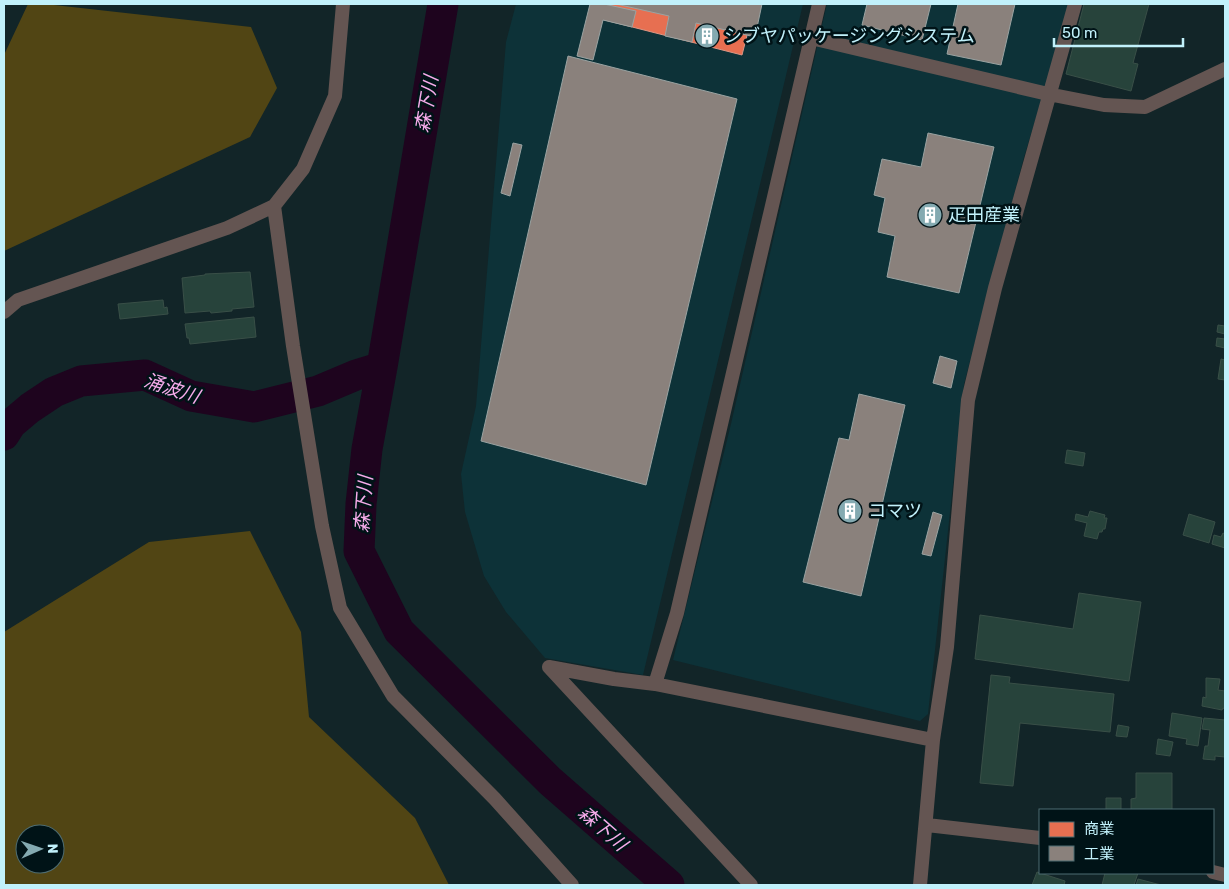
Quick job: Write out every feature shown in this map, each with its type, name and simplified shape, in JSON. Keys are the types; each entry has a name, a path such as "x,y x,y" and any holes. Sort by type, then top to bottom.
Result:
{"street":[{"path":"4,312 18,300 227,228 274,206 304,170 335,96 343,4"},
{"path":"655,684 677,614 819,4"},
{"path":"920,885 934,740 947,647 968,400 995,288 1048,94 1075,4"},
{"path":"811,38 1048,94 1104,105 1145,107 1225,69"},
{"path":"274,206 296,364 322,526 340,608 394,696 495,799 572,885"},
{"path":"750,885 549,667 614,679 655,684 934,740"},
{"path":"927,825 1039,838"}],"shaded area":[{"path":"28,4 45,4 251,27 277,88 250,137 4,251 4,55"},
{"path":"516,4 803,4 643,675 545,658 506,612 484,576 465,512 461,474 476,406 506,42"},
{"path":"827,4 1071,4 1024,157 964,384 928,714 920,721 673,660 731,424"},
{"path":"250,531 301,632 309,717 415,818 449,885 4,885 4,632 149,542"}],"building: 商業":[{"name":"シブヤパッケージングシステム","path":"597,4 755,4 742,55 593,17"}],"building: 工業":[{"path":"590,4 604,4 636,11 632,27 603,20 593,60 577,56"},
{"path":"616,4 762,4 755,37 696,23 692,42 665,36 669,16"},
{"path":"867,4 931,4 922,40 862,25"},
{"path":"958,4 1015,4 1001,65 947,54"},
{"path":"568,56 737,99 646,485 481,441"},
{"name":"疋田産業","path":"928,133 994,147 959,293 887,277 895,236 878,232 885,198 874,195 882,159 921,167"},
{"path":"513,143 522,145 510,196 501,193"},
{"path":"940,356 957,361 951,388 933,383"},
{"name":"コマツ","path":"859,394 905,405 861,596 803,582 839,438 849,440"},
{"path":"933,512 942,515 931,556 922,554"}],"building: その他":[{"path":"1084,4 1149,4 1133,63 1138,64 1131,91 1066,74"},
{"path":"250,272 254,307 211,313 210,311 185,313 182,278 205,274"},
{"path":"163,300 164,308 167,307 168,314 120,319 118,304"},
{"path":"254,317 256,337 190,344 189,338 187,338 185,324"},
{"path":"1218,325 1225,326 1225,334 1217,332"},
{"path":"1217,338 1225,339 1225,348 1216,346"},
{"path":"1221,359 1225,360 1225,380 1218,379"},
{"path":"1067,450 1085,453 1083,466 1065,463"},
{"path":"1090,511 1105,515 1104,518 1107,518 1105,529 1099,532 1097,539 1084,536 1087,523 1075,520 1076,514 1088,517"},
{"path":"1189,514 1215,522 1209,543 1183,535"},
{"path":"1223,533 1225,534 1225,548 1212,544 1214,535 1221,537"},
{"path":"1079,593 1141,602 1129,681 975,659 980,615 1073,629"},
{"path":"991,675 1010,677 1009,683 1114,694 1110,732 1020,723 1013,786 980,783"},
{"path":"1206,678 1220,679 1218,690 1225,691 1225,709 1202,706 1203,697 1206,698"},
{"path":"1172,713 1202,718 1198,746 1186,744 1187,739 1169,736"},
{"path":"1204,718 1225,720 1225,757 1215,756 1215,760 1203,759 1205,746 1208,746 1210,730 1202,729"},
{"path":"1118,725 1129,727 1127,737 1116,736"},
{"path":"1158,739 1173,742 1170,756 1156,754"},
{"path":"1136,773 1172,773 1172,809 1131,809 1131,799 1136,798"},
{"path":"1106,798 1121,798 1121,809 1106,809"},
{"path":"1037,872 1065,881 1064,885 1032,885"},
{"path":"1105,874 1138,874 1134,885 1102,885"},
{"path":"1138,879 1157,884 1162,885 1136,885"}],"waterway":[{"name":"森下川","path":"443,4 367,449 361,504 359,551 399,631 550,781 669,885"},
{"name":"涌波川","path":"4,435 11,424 30,408 54,392 81,381 145,375 191,396 254,407 318,391 356,375 382,367"}],"place":[{"name":"シブヤパッケージングシステム","path":"707,36"},
{"name":"疋田産業","path":"930,215"},
{"name":"コマツ","path":"850,511"}]}
